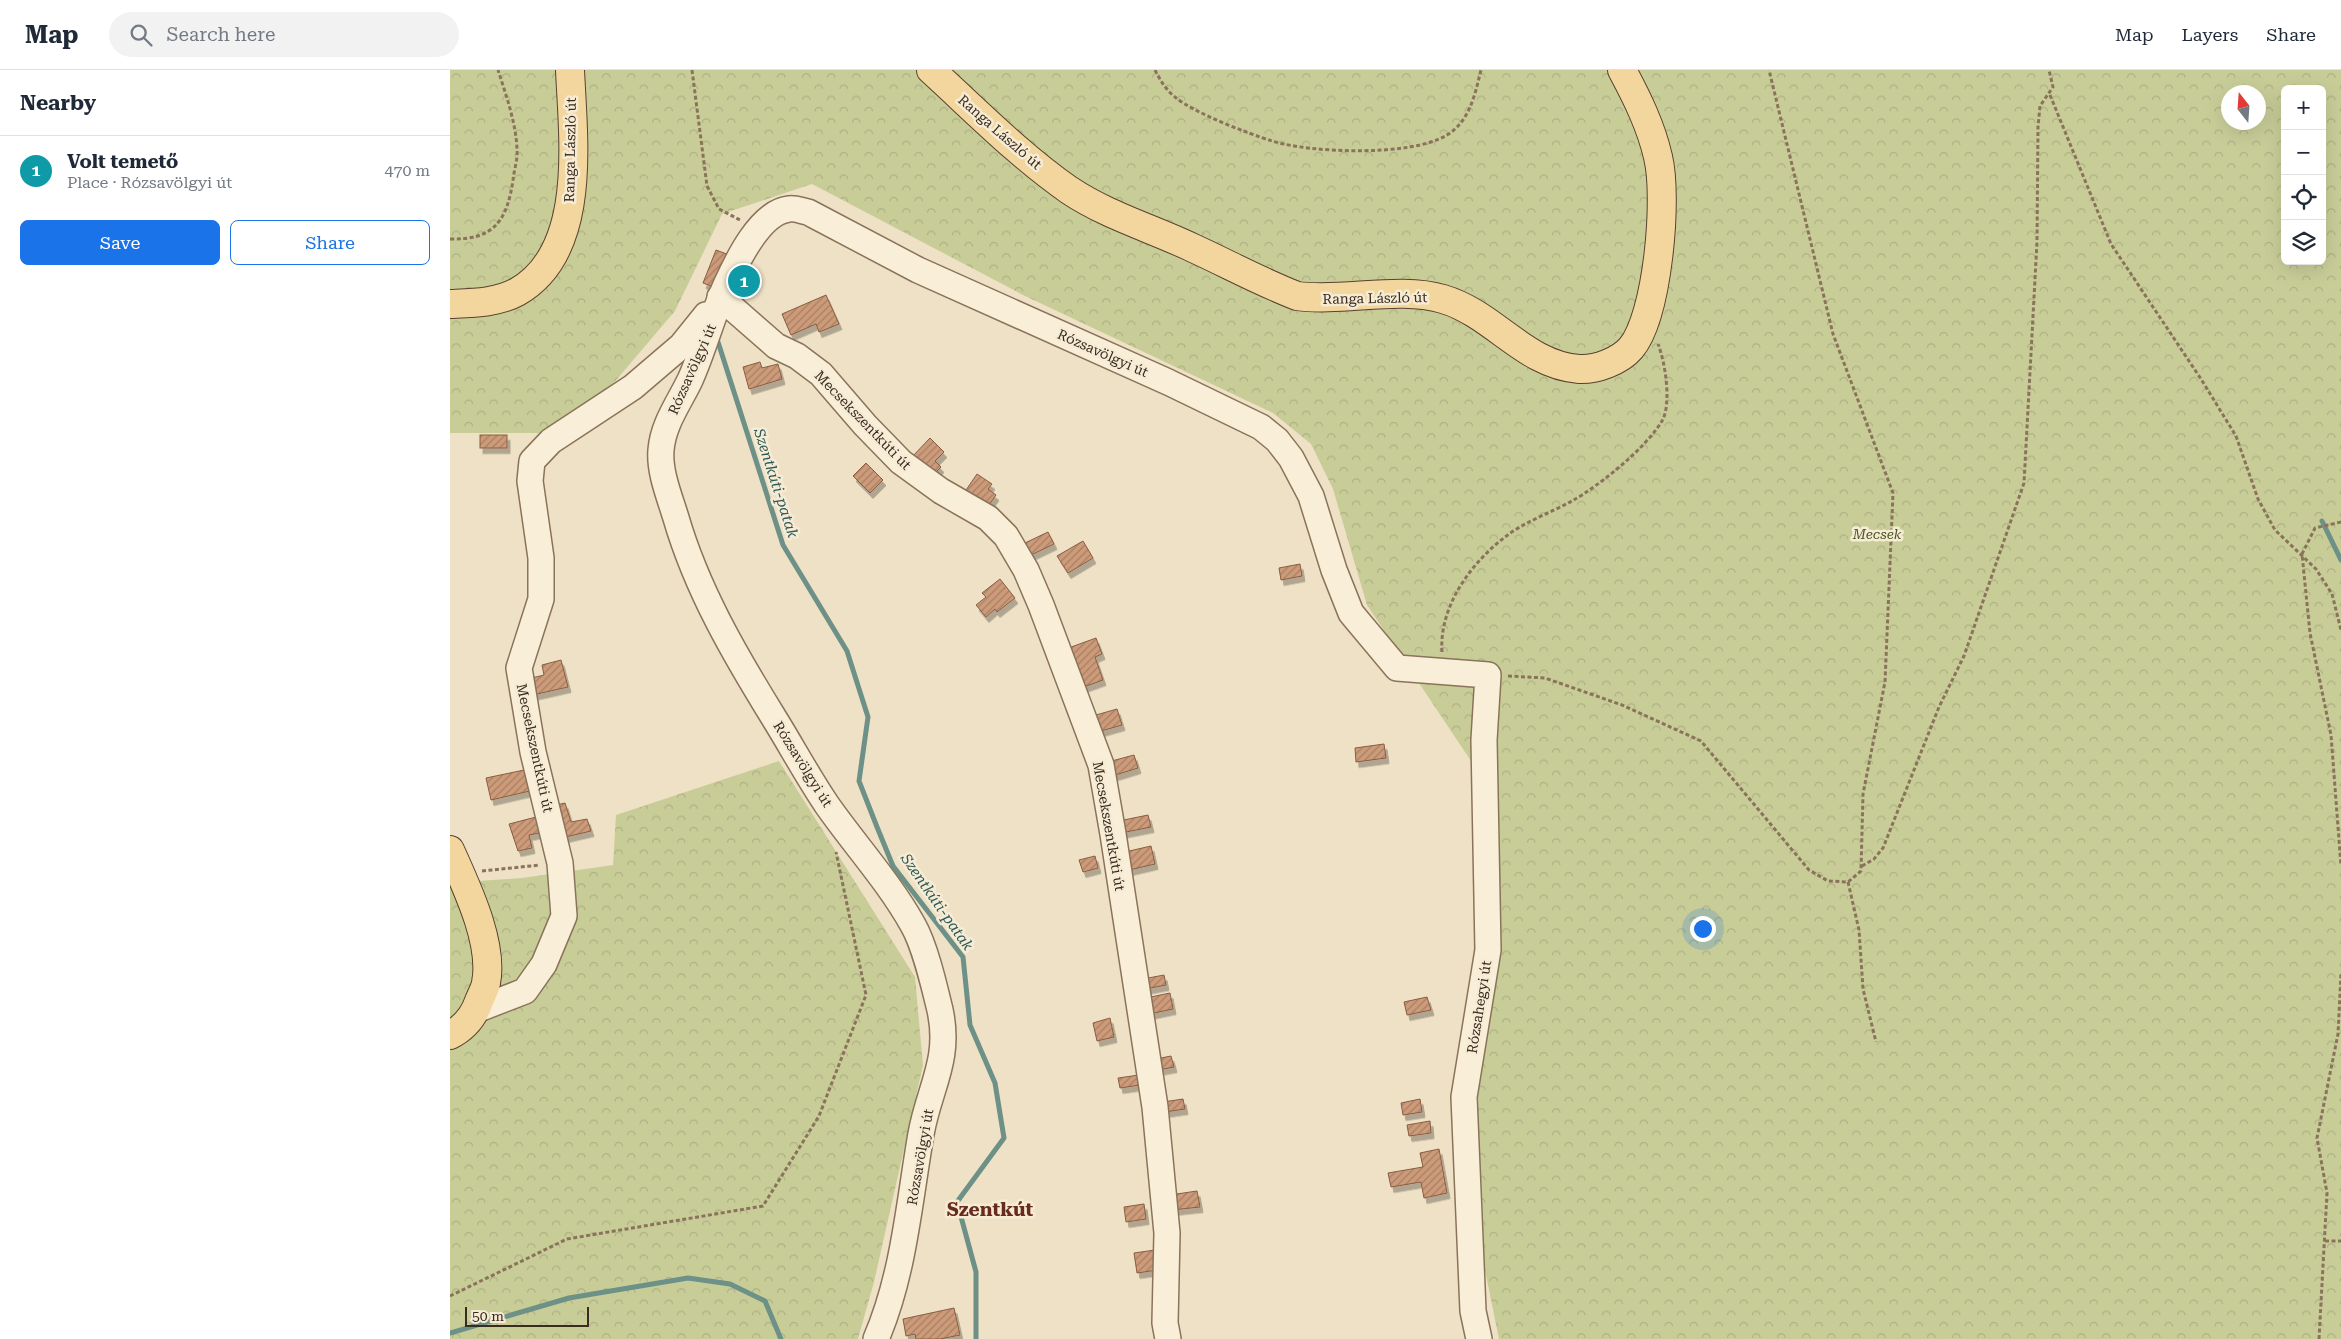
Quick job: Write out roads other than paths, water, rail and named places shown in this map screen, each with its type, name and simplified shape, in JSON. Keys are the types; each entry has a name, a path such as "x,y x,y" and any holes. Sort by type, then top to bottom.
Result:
{"main road":[{"name":"Ranga László út","path":"450,304 498,299 517,292 541,274 561,241 570,201 572,174 570,70"},
{"name":"Ranga László út","path":"932,70 1021,153 1094,206 1191,247 1297,296 1316,298 1419,294 1442,298 1479,314 1539,358 1580,369 1599,366 1619,358 1631,348 1647,315 1653,291 1659,249 1661,188 1659,159 1648,125 1622,70"},
{"path":"450,850 471,900 485,951 486,983 476,1010 460,1030 450,1036"}],"street":[{"name":"Rózsavölgyi út","path":"876,1339 882,1325 904,1244 922,1130 943,1055 941,1014 914,926 824,800 745,671 707,598 686,551 666,483 660,452 665,428 691,378 701,348 711,330 720,297 738,259 759,230 776,213 791,208 808,212 918,270 1168,382 1261,427 1277,440 1291,458 1311,496 1334,570 1351,613 1397,668 1488,675"},
{"name":"Mecsekszentkúti út","path":"476,1010 525,991 544,964 564,916 560,863 533,752 519,668 541,599 541,558 530,481 532,461 550,441 633,387 681,346 720,297 776,346 798,356 821,374 865,425 901,462 941,491 988,518 1006,536 1026,570 1038,596 1101,765 1155,1107 1168,1233 1165,1323 1168,1339"},
{"name":"Rózsahegyi út","path":"1479,1339 1473,1311 1464,1097 1488,950 1484,740 1488,675"}],"waterway":[{"name":"Szentkúti-patak","path":"718,342 783,545 847,651 868,717 859,781 877,827 893,866 963,957 970,1025 995,1083 1004,1138 957,1202 976,1272 976,1339"},
{"path":"2322,521 2341,560"},
{"path":"450,1333 569,1298 688,1278 730,1284 765,1301 781,1339"}],"place":[{"name":"Volt temető","path":"744,281"}],"district":[{"name":"Szentkút","path":"990,1209"}],"park label":[{"name":"Mecsek","path":"1877,534"}]}
